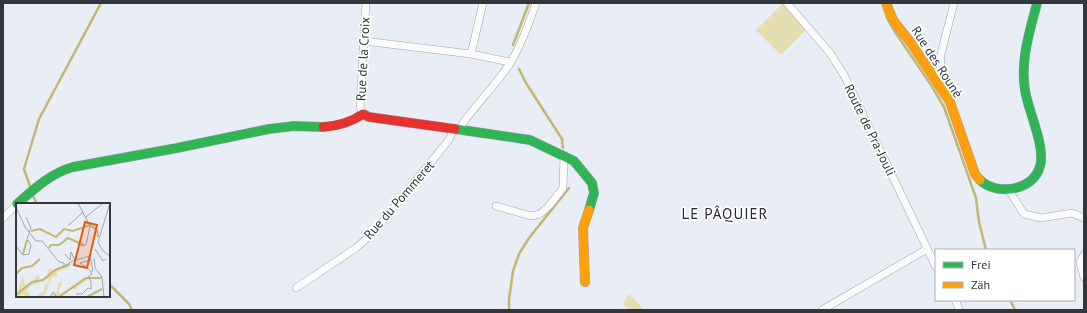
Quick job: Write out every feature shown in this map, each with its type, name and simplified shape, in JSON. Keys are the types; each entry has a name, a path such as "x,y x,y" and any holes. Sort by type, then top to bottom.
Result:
{"street":[{"name":"Rue de la Croix","path":"363,114 360,107 366,3"},
{"path":"472,54 483,3"},
{"name":"Rue du Pommeret","path":"296,288 356,248 375,231 463,123 510,62 522,41 536,3"},
{"name":"Route de Pra-Jouli","path":"787,3 830,53 844,75 935,265"},
{"name":"Rue des Rounè","path":"886,3 893,20 911,43 950,102 974,174 983,183 992,188 1008,189 1020,186 1033,180 1041,166 1041,155 1027,101 1023,73 1026,45 1037,3"},
{"path":"939,85 941,54 954,3"},
{"path":"364,41 472,54 510,62"},
{"path":"18,203 31,191 55,174 66,169 273,129 344,124 356,120 363,114 369,117 530,140 574,161 587,175 592,183 594,193 583,228 585,282"},
{"path":"496,206 531,216 540,214 549,206 563,188 564,156"},
{"path":"1008,189 1024,214 1041,218 1072,212 1084,218"},
{"path":"3,218 16,205"},
{"path":"822,310 927,249"},
{"path":"1084,255 1080,262 1084,277"}],"shaded area":[{"path":"783,3 808,28 781,55 756,30"},
{"path":"629,294 644,310 629,310 623,304"}],"waterway":[{"path":"31,189 24,169 39,119 101,3"},
{"path":"513,45 529,3"},
{"path":"884,8 887,18 895,32 944,107 976,198 979,222 986,249"},
{"path":"519,69 526,83 562,139 563,148"},
{"path":"509,310 513,271 519,254 529,238 569,188"},
{"path":"32,194 36,203"},
{"path":"110,285 129,304 132,310"},
{"path":"1010,301 1015,310"}],"traffic: fast":[{"path":"980,180 995,188 1004,189 1023,186 1036,174 1040,166 1041,149 1027,99 1024,79 1026,46 1037,3"},
{"path":"18,203 50,177 73,167 269,129 294,126 323,127"},
{"path":"455,129 530,140 574,161 592,183 594,193 589,210"}],"traffic: slow":[{"path":"886,3 893,20 911,43 950,102 975,174 980,180"},
{"path":"585,282 583,228 589,210"}],"traffic: jam":[{"path":"323,127 344,124 363,114 369,117 455,129"}],"district":[{"name":"LE PÂQUIER","path":"725,213"}]}
